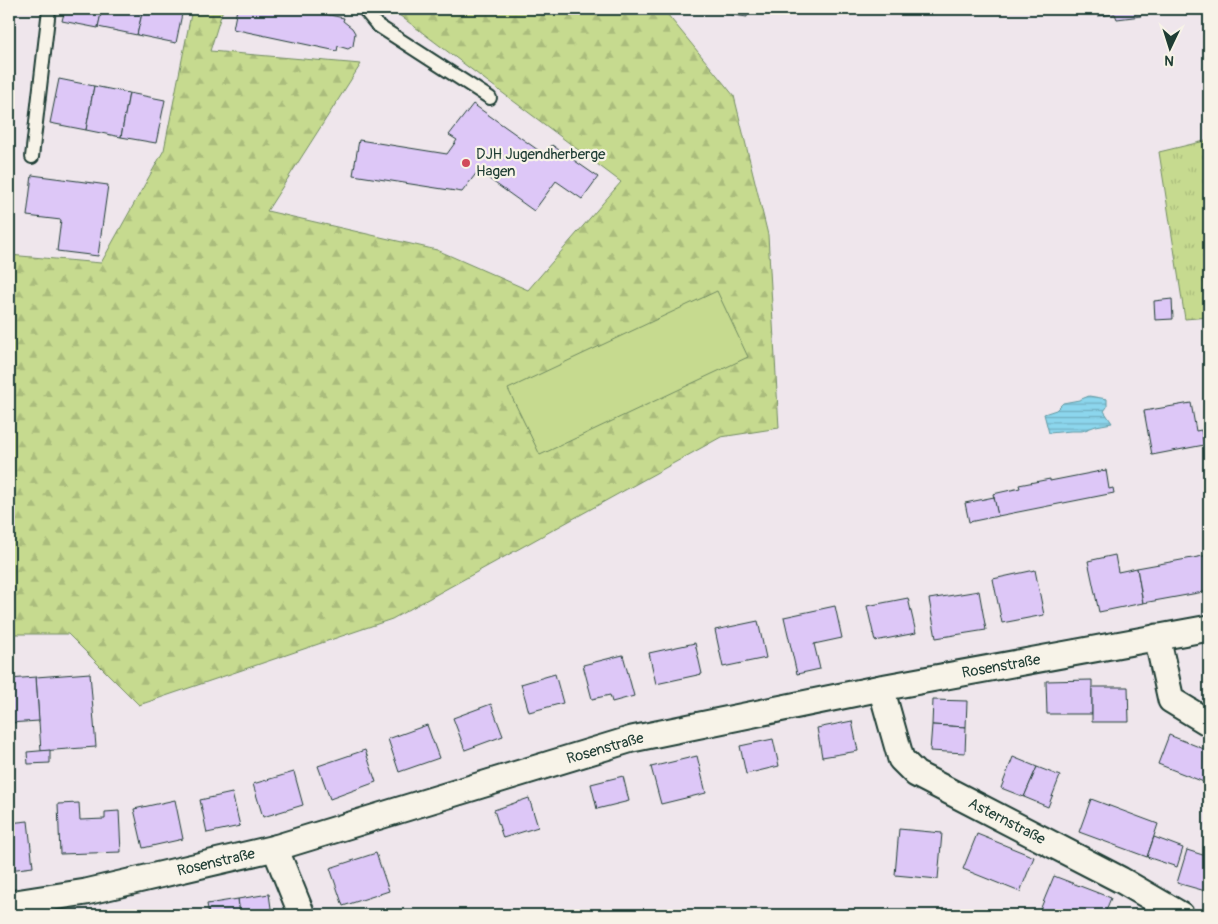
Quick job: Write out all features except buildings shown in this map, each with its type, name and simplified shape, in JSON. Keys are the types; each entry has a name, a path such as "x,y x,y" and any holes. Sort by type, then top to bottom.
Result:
{"street":[{"name":"Rosenstraße","path":"9,904 86,892 275,848 632,739 881,688 1209,628"},
{"path":"1157,637 1171,700 1209,723"},
{"name":"Asternstraße","path":"881,688 901,759 916,774 1121,880 1181,915"},
{"path":"275,848 302,915"}],"lane":[{"path":"32,157 49,9"},
{"path":"364,9 377,25 490,98"}],"green space":[{"path":"192,9 223,9 210,51 361,64 267,211 437,250 528,290 621,182 391,9 663,9 734,96 768,235 779,428 721,437 392,619 139,705 68,634 9,634 9,255 101,263 164,150"},
{"path":"1209,140 1209,317 1185,319 1159,152"},
{"path":"717,291 748,357 540,455 508,389"}],"water":[{"path":"1089,396 1107,399 1107,407 1104,411 1112,423 1082,431 1049,433 1044,414 1056,410 1063,403"}],"place":[{"name":"DJH Jugendherberge Hagen","path":"466,163"}]}
